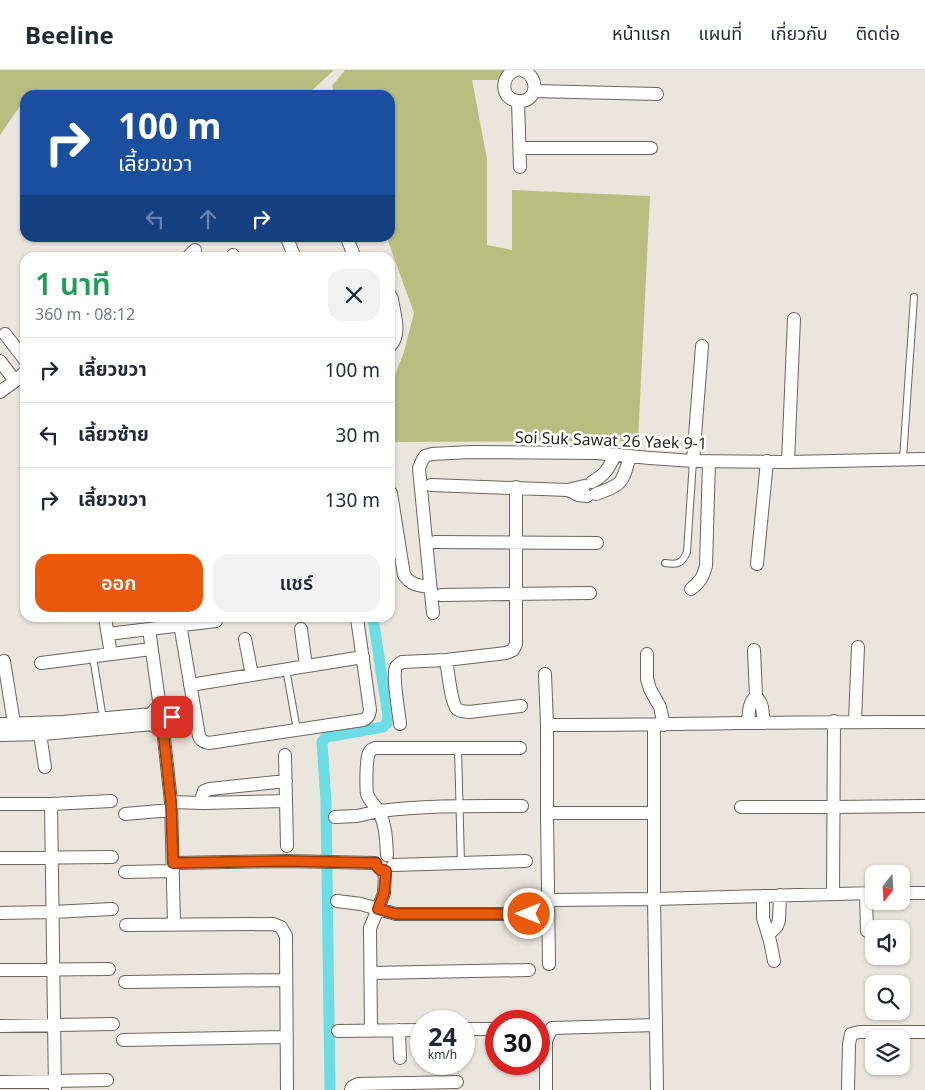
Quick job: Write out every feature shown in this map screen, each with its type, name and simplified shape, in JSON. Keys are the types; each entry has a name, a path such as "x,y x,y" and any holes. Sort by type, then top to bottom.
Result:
{"street":[{"path":"516,70 508,75 504,83 509,97 518,101 527,99 534,92 535,82 533,77 522,70"},
{"path":"534,92 657,94"},
{"path":"518,101 520,167"},
{"path":"520,148 651,148"},
{"path":"395,319 397,333 395,340"},
{"path":"788,462 794,320"},
{"path":"5,334 20,354"},
{"path":"693,461 702,346"},
{"path":"0,361 5,386 20,376"},
{"name":"Soi Suk Sawat 26 Yaek 9-1","path":"433,613 420,468 425,456 471,452 597,453 693,461 788,462 925,459"},
{"path":"431,485 568,490 578,495 592,487 608,469 615,454"},
{"path":"592,487 609,489 616,486 622,481 630,456"},
{"path":"691,589 704,576 706,566 709,461"},
{"path":"757,564 767,462"},
{"path":"400,724 395,678 395,669 398,664 402,662 446,660 506,653 513,650 516,644 516,487"},
{"path":"435,542 597,543"},
{"path":"395,556 409,582 415,585 430,587"},
{"path":"441,595 590,593"},
{"path":"106,622 111,654"},
{"path":"108,634 148,629 175,622"},
{"path":"179,622 199,736 200,740 209,743 363,720 369,716 370,710 358,622"},
{"path":"148,629 152,649 157,719 171,806 174,924"},
{"path":"301,629 306,666"},
{"path":"245,639 252,675"},
{"path":"855,722 858,647"},
{"path":"42,663 152,649"},
{"path":"754,650 756,696 762,707 764,723"},
{"path":"647,654 647,679 650,689 660,706 654,813 657,1090"},
{"path":"190,685 363,658"},
{"path":"446,660 455,708 469,712 521,706"},
{"path":"4,661 15,729"},
{"path":"545,674 550,964"},
{"path":"748,724 749,706 756,696"},
{"path":"0,735 15,729 63,722 102,719 157,719"},
{"path":"0,724 40,734 157,719"},
{"path":"833,894 834,721"},
{"path":"547,725 748,724 834,721 925,722"},
{"path":"40,734 45,766"},
{"path":"371,1031 370,928 384,893 389,864 384,822 368,794 368,754 375,748 520,748"},
{"path":"285,755 287,846"},
{"path":"203,803 204,791 210,789 286,781"},
{"path":"0,804 111,801"},
{"path":"125,814 203,803 286,801"},
{"path":"51,804 55,1086"},
{"path":"335,817 357,816 396,808 522,806"},
{"path":"741,807 925,806"},
{"path":"547,813 654,813"},
{"path":"0,858 112,857"},
{"path":"124,872 173,867 287,861 376,863 380,870 389,864 526,861"},
{"path":"549,900 865,893"},
{"path":"910,893 925,893"},
{"path":"768,935 777,926 779,920 780,895"},
{"path":"763,896 763,918 774,961"},
{"path":"337,901 361,904 396,914 529,914"},
{"path":"0,913 112,909"},
{"path":"126,925 273,924 281,927 286,936 287,1090"},
{"path":"0,970 109,969"},
{"path":"371,973 529,970"},
{"path":"124,982 286,980"},
{"path":"0,1026 113,1024"},
{"path":"546,1090 546,1040 552,1028 656,1025"},
{"path":"399,1030 400,1058"},
{"path":"338,1031 410,1030"},
{"path":"848,1090 851,1034 859,1032 925,1032"},
{"path":"123,1040 287,1037"},
{"path":"0,1082 55,1086 107,1080"},
{"path":"351,1090 352,1087 358,1084 457,1082"}],"lane":[{"path":"903,459 914,297"},
{"path":"665,563 674,564 680,562 687,552 693,461"},
{"path":"92,657 102,719"},
{"path":"286,669 297,730"},
{"path":"458,748 461,863"}],"green space":[{"path":"0,70 334,70 312,90 20,90 20,106 0,135"},
{"path":"345,70 511,70 502,80 472,80 487,159 487,245 512,250 512,190 650,196 638,441 395,442 395,375 404,352 414,313 395,260 395,252 392,252 388,242 395,242 395,90 333,90 332,86"}],"waterway":[{"path":"330,1090 326,802 322,742 326,737 383,727 387,723 388,716 374,622"}],"route":[{"path":"172,717 171,725 163,729 171,802 173,863 287,861 376,863 380,870 386,871 383,898 378,909 390,913 529,914"}]}
